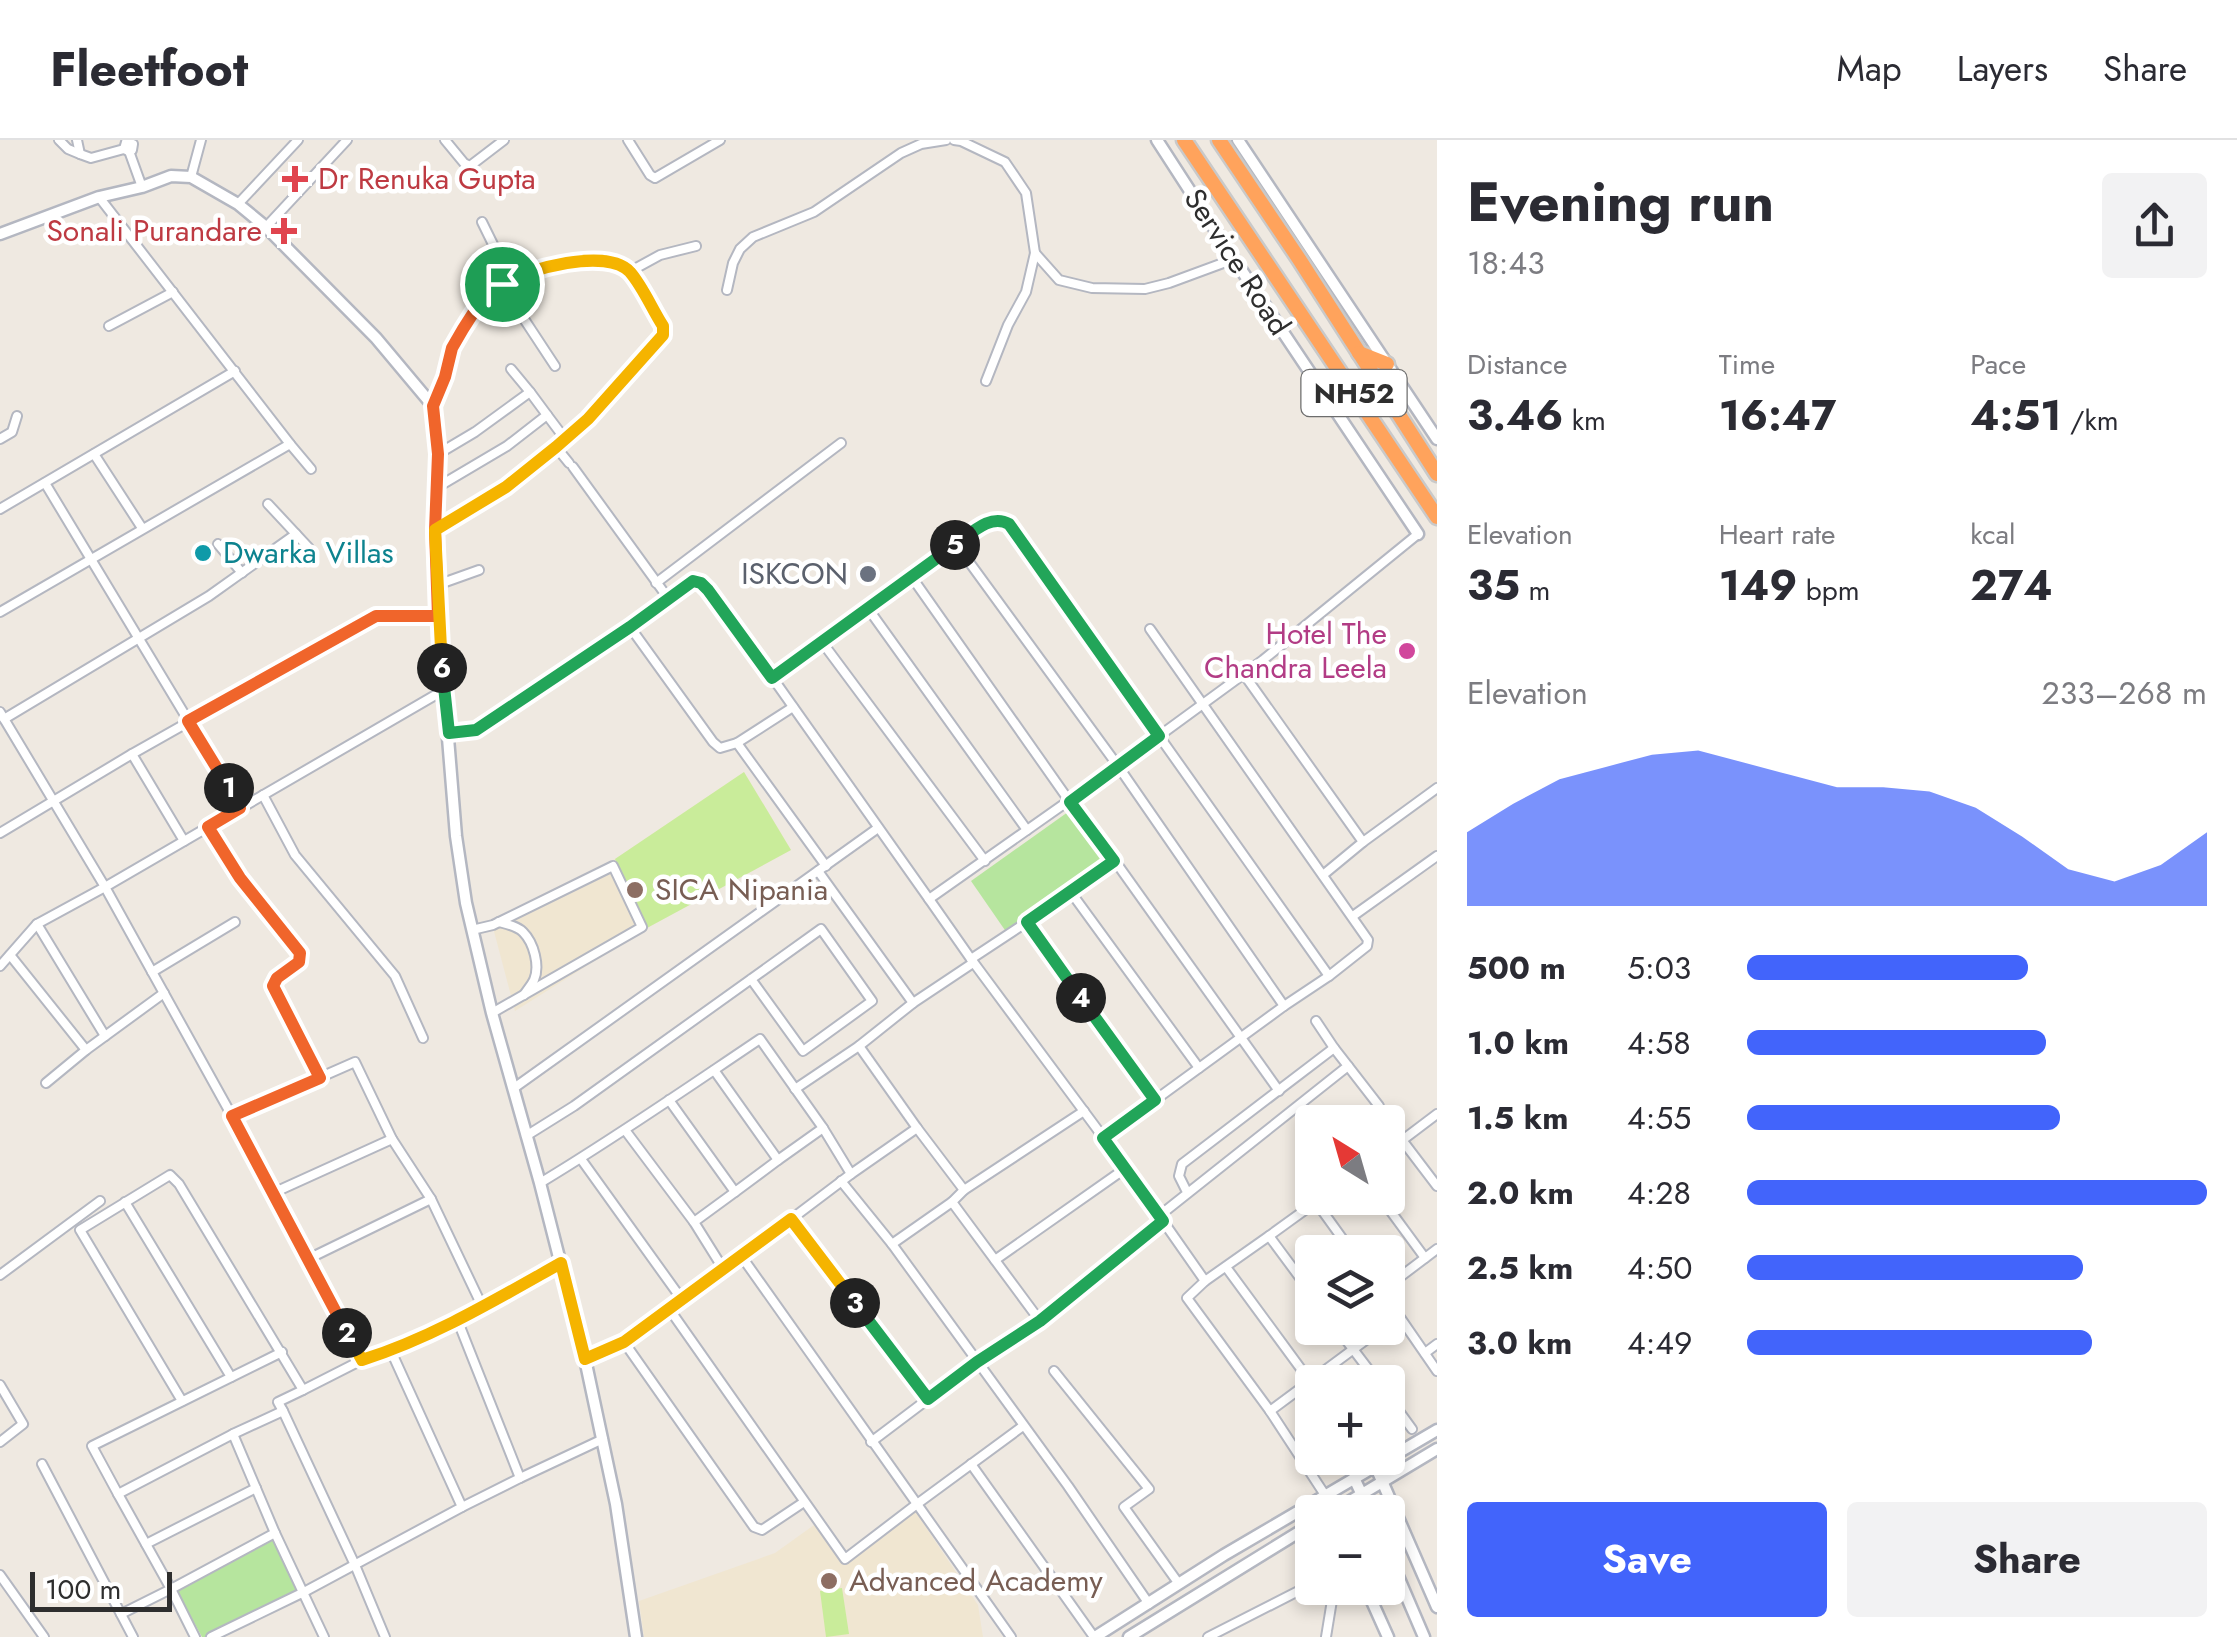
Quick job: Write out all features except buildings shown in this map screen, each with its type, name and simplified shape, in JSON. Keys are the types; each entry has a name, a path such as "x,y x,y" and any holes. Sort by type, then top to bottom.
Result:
{"highway":[{"name":"NH52","path":"1184,140 1437,517"},
{"name":"NH52","path":"1219,140 1437,474"},
{"path":"1359,352 1387,364"}],"street":[{"path":"59,140 68,150 91,158 142,140"},
{"path":"77,140 80,154"},
{"path":"191,177 201,140"},
{"path":"238,204 298,140"},
{"path":"266,227 347,140"},
{"path":"444,140 470,166 504,140"},
{"path":"628,140 655,178 720,140"},
{"path":"698,140 704,150"},
{"name":"Service Road","path":"1157,140 1418,534"},
{"path":"1238,140 1437,440"},
{"path":"727,290 740,249 752,237 814,212 902,152 921,144 961,141 1005,162 1026,193 1035,252 1026,292 986,381"},
{"path":"128,146 142,187"},
{"path":"0,234 99,197 171,176 191,177 238,204 266,227 376,338 433,406"},
{"path":"99,197 311,469"},
{"path":"482,222 506,282 555,366"},
{"path":"629,272 660,255 696,246"},
{"path":"1035,252 1059,280 1092,288 1157,286 1234,260"},
{"path":"435,530 506,487 556,447 588,419 663,335 663,326 629,272 618,264 568,262 506,282 479,304 463,329 452,348 433,406 438,454 435,530 438,616 456,836 466,903 585,1359 616,1504 636,1637"},
{"path":"109,326 173,292"},
{"path":"510,369 565,439"},
{"path":"0,509 235,372"},
{"path":"438,454 530,392"},
{"path":"436,488 506,446 546,415"},
{"path":"0,439 12,432 17,416"},
{"path":"0,612 290,444"},
{"path":"656,583 841,444"},
{"path":"556,447 668,598"},
{"path":"94,454 142,528"},
{"path":"45,483 240,808"},
{"path":"268,504 309,548"},
{"path":"772,678 956,544 994,519 1002,519 1329,976"},
{"path":"296,534 210,596 1,718 105,888 362,1360"},
{"path":"929,899 1070,802 1263,660 1418,534"},
{"path":"218,544 242,573"},
{"path":"956,544 1118,766 1284,1006"},
{"path":"437,585 479,570"},
{"path":"911,576 1279,1091"},
{"path":"449,733 476,730 693,581 701,583 1204,1281"},
{"path":"868,607 1027,830"},
{"path":"0,833 188,721 376,616 438,616"},
{"path":"630,627 712,742 724,748 793,707"},
{"path":"1103,1138 1329,976 1366,946 1368,940 1150,629"},
{"path":"822,642 985,862"},
{"path":"1243,674 1363,842"},
{"path":"0,966 37,924 444,690"},
{"path":"737,743 913,1003"},
{"path":"132,754 184,842"},
{"path":"1323,874 1437,788"},
{"path":"263,795 295,855 394,976 423,1038"},
{"path":"208,827 240,878 300,953 299,962 277,978 273,986 320,1078"},
{"path":"514,1088 878,828"},
{"path":"1353,916 1437,856"},
{"path":"795,1088 1114,861"},
{"path":"472,930 499,922 613,866 642,926 492,1013"},
{"path":"1070,892 1199,1068"},
{"path":"152,972 236,922"},
{"path":"499,922 525,933 532,948 535,978 522,997"},
{"path":"1027,922 1155,1100"},
{"path":"37,924 105,1036"},
{"path":"526,1136 574,1106 751,979 821,929 872,1001 803,1051 751,979"},
{"path":"10,956 86,1050"},
{"path":"46,1083 164,994"},
{"path":"1316,1022 1378,1105"},
{"path":"540,1183 760,1039 823,1128 850,1174"},
{"path":"859,1046 964,1190"},
{"path":"1188,1192 1179,1176 1182,1164 1334,1048"},
{"path":"232,1116 355,1062 392,1139 432,1199 483,1308"},
{"path":"871,1442 977,1362 1040,1321 1188,1192 1348,1066"},
{"path":"714,1070 778,1160"},
{"path":"669,1100 736,1192"},
{"path":"892,1244 964,1190 1084,1111"},
{"path":"1405,1138 1437,1114"},
{"path":"694,1222 823,1128"},
{"path":"585,1359 624,1342 918,1128"},
{"path":"625,1130 694,1222 724,1270"},
{"path":"273,1193 392,1139"},
{"path":"1405,1144 1437,1186"},
{"path":"580,1159 682,1301"},
{"path":"996,1260 1126,1168"},
{"path":"182,1402 80,1230 170,1175 304,1390"},
{"path":"841,1182 892,1244 1149,1604"},
{"path":"308,1259 432,1199"},
{"path":"0,1276 100,1201"},
{"path":"125,1202 231,1378"},
{"path":"952,1202 1040,1321"},
{"path":"1298,1215 1204,1281 1188,1295 1188,1301 1270,1411 1325,1495 1357,1475"},
{"path":"1393,1215 1425,1258"},
{"path":"791,1219 928,1399"},
{"path":"1269,1236 1295,1271"},
{"path":"1405,1273 1437,1250"},
{"path":"742,1257 1011,1637"},
{"path":"385,1637 278,1402 362,1360 391,1351 483,1308 561,1263"},
{"path":"1226,1267 1298,1365"},
{"path":"670,1310 845,1559 1023,1426"},
{"path":"456,1320 520,1478"},
{"path":"1405,1325 1437,1371"},
{"path":"624,1342 754,1527 762,1530 804,1502"},
{"path":"1425,1353 1437,1344"},
{"path":"1350,1345 1365,1365"},
{"path":"1333,1365 1358,1345"},
{"path":"391,1351 462,1507"},
{"path":"195,1637 92,1446 282,1352"},
{"path":"1054,1371 1150,1489 1124,1507 1179,1584"},
{"path":"0,1385 22,1424 0,1442"},
{"path":"1270,1411 1295,1393"},
{"path":"118,1494 282,1411"},
{"path":"1405,1420 1412,1430"},
{"path":"1405,1446 1437,1430"},
{"path":"233,1434 324,1637"},
{"path":"211,1637 603,1439"},
{"path":"1354,1478 1362,1494 1437,1449"},
{"path":"42,1464 133,1637"},
{"path":"971,1464 1095,1637 1295,1513"},
{"path":"1379,1475 1437,1607"},
{"path":"146,1544 256,1488"},
{"path":"121,1614 275,1533"},
{"path":"1129,1637 1295,1534"},
{"path":"0,1575 44,1637"},
{"path":"1208,1637 1295,1593"},
{"path":"1405,1593 1424,1637"},
{"path":"1326,1637 1331,1605"},
{"path":"1374,1605 1388,1637"}],"shaded area":[{"name":"SICA Nipania","path":"744,772 791,850 647,928 515,1011 491,920 615,859"},
{"name":"Advanced Academy","path":"913,1508 978,1605 983,1637 644,1637 639,1601 775,1553 814,1525 842,1560"}],"green space":[{"path":"744,772 791,850 647,928 615,859"},
{"path":"1075,807 1116,861 1009,936 971,881"},
{"path":"277,1538 304,1595 218,1637 202,1637 177,1591"},
{"path":"842,1588 849,1634 826,1637 820,1591"}],"place":[{"name":"Dr Renuka Gupta","path":"295,179"},
{"name":"Sonali Purandare","path":"284,231"},
{"name":"Dwarka Villas","path":"203,553"},
{"name":"ISKCON","path":"868,574"},
{"name":"Hotel The Chandra Leela","path":"1407,651"},
{"name":"SICA Nipania","path":"635,890"},
{"name":"Advanced Academy","path":"829,1581"}],"route":[{"path":"502,284 479,304 452,348 433,406 438,454 435,530 438,616 376,616 188,721 240,808 208,827 240,878 300,953 299,962 277,978 273,986 320,1078 232,1116 362,1360 391,1351 483,1308 561,1263 585,1359 624,1342 791,1219 928,1399 1040,1321 1163,1221 1103,1138 1155,1100 1027,922 1114,861 1070,802 1159,736 1002,519 994,519 956,544 772,678 708,590 693,581 476,730 449,733 435,530 506,487 556,447 588,419 663,335 663,326 629,272 618,264 568,262 502,284"}]}
